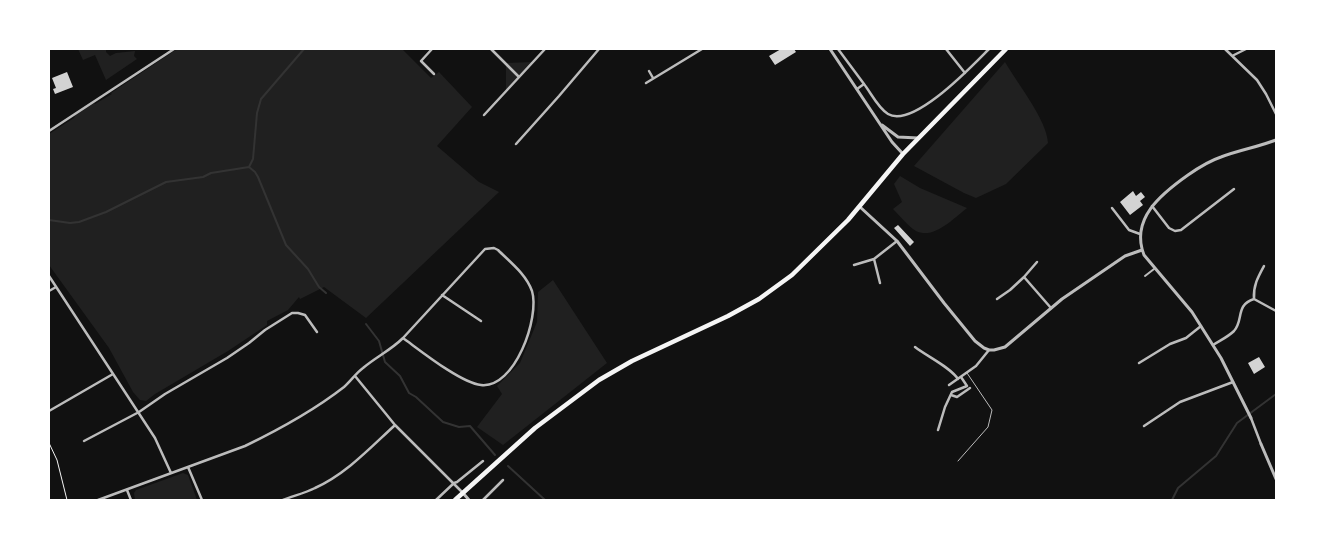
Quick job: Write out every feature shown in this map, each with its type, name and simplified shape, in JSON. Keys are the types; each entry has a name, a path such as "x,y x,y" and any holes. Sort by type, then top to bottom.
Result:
{"highway":[{"path":"455,500 536,428 599,380 632,361 728,316 774,289 806,262 860,206 918,138 1006,49"}],"street":[{"path":"49,131 174,49"},
{"path":"432,49 421,61 434,74"},
{"path":"491,49 519,77"},
{"path":"484,115 545,49"},
{"path":"516,144 560,96 599,49"},
{"path":"646,83 702,49"},
{"path":"830,49 879,124 896,148 903,154"},
{"path":"838,49 880,107 888,114 894,116 904,115 922,108 943,93 988,49"},
{"path":"946,49 965,73"},
{"path":"1225,49 1258,80 1276,114"},
{"path":"1232,56 1246,49"},
{"path":"649,71 653,78"},
{"path":"857,89 864,84"},
{"path":"879,124 896,136 918,138"},
{"path":"1276,140 1220,157 1167,190 1152,206 1144,220 1140,234 1142,250 1146,260 1182,300 1213,345 1246,406 1276,479"},
{"path":"1152,206 1169,228 1175,232 1181,230 1234,189"},
{"path":"860,206 897,242 960,322 980,345 989,350 1000,349 1010,343 1051,308 1126,256 1142,250"},
{"path":"1112,208 1129,230 1140,234"},
{"path":"854,265 874,259 897,242"},
{"path":"98,500 188,467 264,436 330,397 345,386 362,368 403,338 485,249 494,248 498,250 520,272 531,290 534,305 533,317 527,338 506,375 493,383 484,386 467,381 403,338"},
{"path":"874,259 880,283"},
{"path":"997,299 1010,290 1037,262"},
{"path":"1254,299 1256,281 1264,266"},
{"path":"1145,276 1154,269"},
{"path":"49,276 139,412 155,438 171,473"},
{"path":"1024,277 1051,308"},
{"path":"49,292 56,286"},
{"path":"442,295 481,321"},
{"path":"1213,345 1234,331 1243,306 1248,300 1254,299 1276,311"},
{"path":"84,441 139,412 199,373 227,358 292,313 305,316 317,332"},
{"path":"1139,363 1170,344 1186,338 1200,326"},
{"path":"915,347 960,378 967,386 952,392 938,430"},
{"path":"949,385 967,373 984,358 989,350"},
{"path":"49,411 113,374"},
{"path":"355,376 395,425 469,500"},
{"path":"1144,426 1180,402 1233,382"},
{"path":"951,395 957,397 970,388"},
{"path":"283,500 315,488 334,478 349,467 395,425"},
{"path":"436,500 454,483 458,482 483,461"},
{"path":"188,467 202,500"},
{"path":"483,500 503,480"},
{"path":"126,490 131,500"}],"lane":[{"path":"958,461 988,427 992,410 967,373"}],"path":[{"path":"49,443 57,460 67,500"}],"shaded area":[{"path":"78,49 106,49 110,56 116,53 135,51 134,56 137,59 106,80 95,55 83,60"},
{"path":"177,49 402,49 431,78 439,72 472,107 437,146 479,182 499,192 366,318 324,287 300,299 299,297 288,310 267,321 267,325 146,401 140,400 133,392 109,348 49,265 49,134 74,118 76,113 112,94"},
{"path":"533,62 506,91 506,63"},
{"path":"1005,62 1043,124 1048,143 1006,184 976,198 914,166"},
{"path":"900,176 920,188 967,208 937,230 930,233 916,231 893,209 902,202 894,184"},
{"path":"553,280 607,363 503,445 477,427 502,394 497,386 520,363 537,322 538,292"},
{"path":"183,473 188,475 197,500 135,500 134,493 136,490"}],"building":[{"path":"781,49 794,49 796,52 775,65 769,56"},
{"path":"67,72 73,87 55,94 53,89 56,88 52,78"},
{"path":"1133,191 1136,196 1141,192 1145,197 1140,201 1143,205 1130,215 1120,202"},
{"path":"898,225 914,242 910,246 894,228"},
{"path":"1259,357 1265,367 1254,374 1248,363"}],"waterway":[{"path":"249,167 253,159 257,113 261,99 304,49"},
{"path":"49,220 70,223 79,222 106,212 166,182 203,177 211,173 249,167 258,177 286,245 308,269 319,287 326,293"},
{"path":"366,324 379,341 385,362 400,376 409,393 443,422 459,427 470,426 495,455"},
{"path":"1172,500 1178,488 1216,456 1237,423 1276,394"},
{"path":"508,466 545,500"}]}
